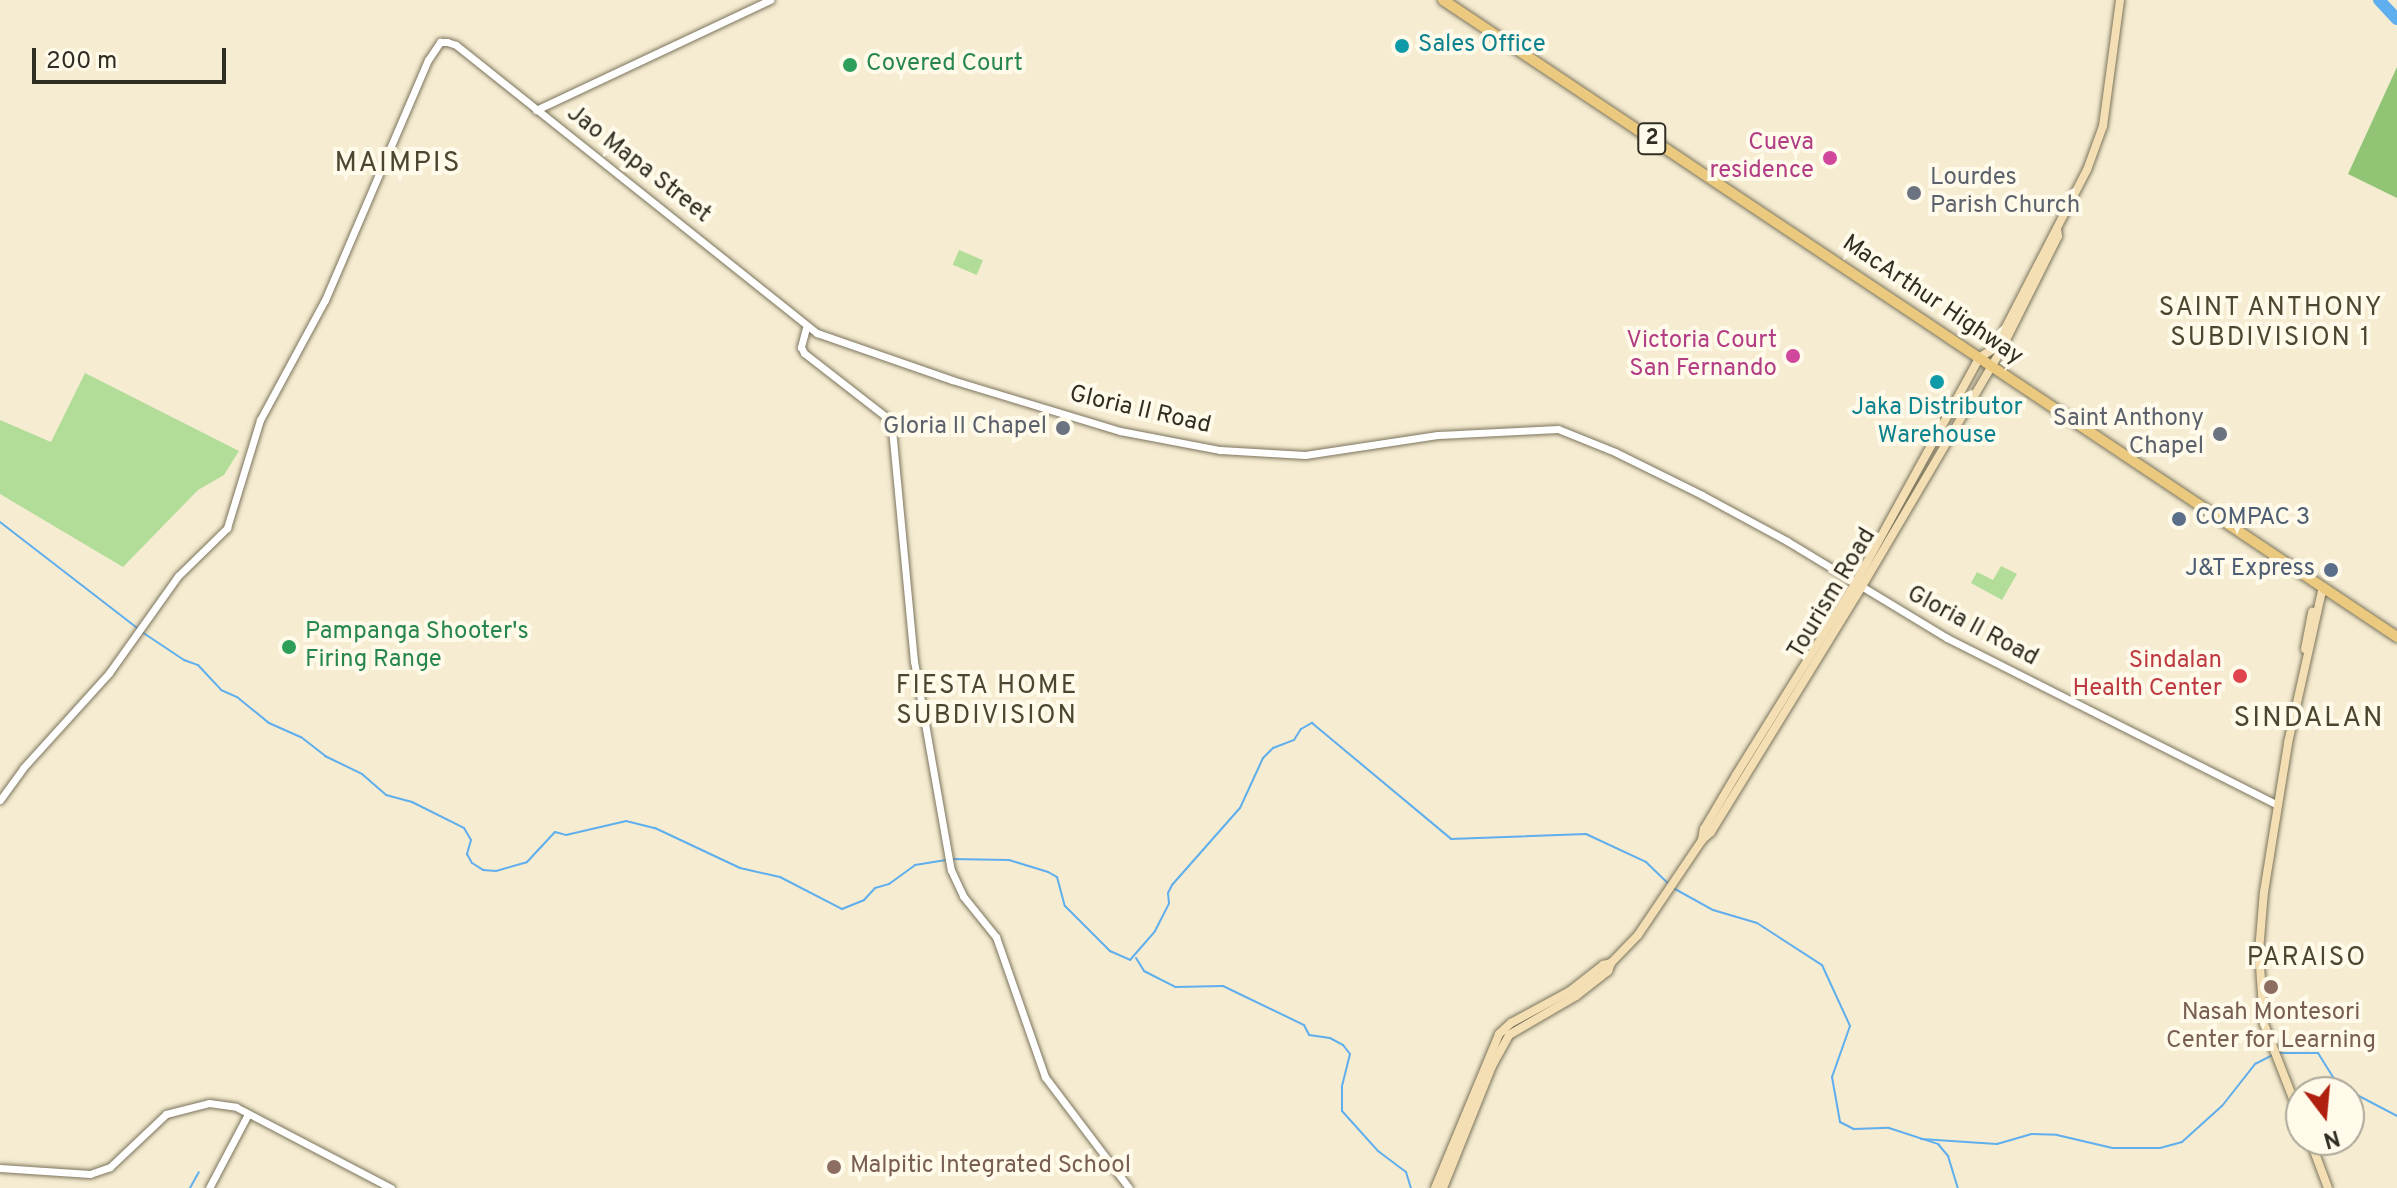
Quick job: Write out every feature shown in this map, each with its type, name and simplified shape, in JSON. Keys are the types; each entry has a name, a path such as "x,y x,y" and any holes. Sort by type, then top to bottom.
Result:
{"highway":[{"name":"MacArthur Highway","path":"1443,0 2397,637"}],"main road":[{"path":"2057,229 2088,168 2103,126 2120,0"},
{"name":"Tourism Road","path":"1858,586 1980,357 1995,348 2051,234 2057,229"},
{"name":"Tourism Road","path":"1443,1188 1492,1066 1509,1035 1576,996 1608,971 1611,963 1638,935 1702,840 1704,829 1736,775 1858,586 1991,364 2058,236 2057,229"},
{"path":"2285,1081 2270,1042 2261,1004 2259,951 2277,805 2308,629 2321,585"},
{"name":"Tourism Road","path":"1435,1188 1499,1034 1511,1023 1570,991 1603,965 1611,963"},
{"path":"2316,1156 2328,1188"}],"street":[{"path":"536,110 770,0"},
{"name":"Jao Mapa Street","path":"0,800 145,625 178,576 231,519 260,420 325,300 414,91 440,42 456,45 806,328"},
{"path":"806,328 801,347 804,353 885,416 895,439 914,661 951,870 963,896 996,937 1045,1077 1129,1187"},
{"name":"Gloria II Road","path":"806,328 1000,395 1120,431 1195,447 1305,455 1438,435 1539,427 1558,429 1615,452 1787,541 1947,638 2277,805"},
{"path":"0,1168 83,1176 110,1167 160,1118 179,1109 223,1104 391,1188"},
{"path":"209,1188 247,1116"}],"green space":[{"path":"2397,67 2397,198 2348,174"},
{"path":"959,250 983,260 977,275 953,265"},
{"path":"85,373 239,451 224,475 198,490 123,567 0,494 0,420 51,442"},
{"path":"2001,566 2017,574 2002,600 1971,583 1977,572 1993,580"}],"waterway":[{"path":"2379,0 2397,19"},
{"path":"0,522 137,628"},
{"path":"142,632 184,660 198,665 221,690 237,697 269,723 301,737 325,756 362,774 386,795 412,802 464,828 471,840 467,854 472,863 483,870 496,871 527,862 555,832 566,835 626,821 655,828 740,868 780,877 842,909 864,900 875,888 889,884 915,865 945,860"},
{"path":"951,859 1009,860 1057,877 1065,906 1110,951 1130,960 1155,931 1169,903 1168,893 1172,885 1240,808 1263,758 1273,748 1294,740 1301,729 1312,723 1451,839 1586,834 1646,862 1670,885"},
{"path":"1675,889 1713,910 1757,923 1822,965 1850,1026 1832,1077 1840,1122 1854,1129 1889,1128 1938,1144 1948,1156 1958,1188"},
{"path":"1136,958 1144,971 1175,987 1223,986 1304,1025 1309,1035 1330,1038 1343,1045 1350,1054 1342,1087 1342,1111 1378,1151 1406,1172 1411,1188"},
{"path":"2279,1053 2318,1053 2338,1085 2397,1116"},
{"path":"1921,1139 1997,1144 2032,1134 2057,1135 2113,1148 2160,1148 2182,1142 2222,1106 2255,1064 2273,1055"},
{"path":"190,1188 199,1172"}],"place":[{"name":"Sales Office","path":"1402,46"},
{"name":"Covered Court","path":"850,65"},
{"name":"Cueva residence","path":"1830,158"},
{"name":"Lourdes Parish Church","path":"1914,193"},
{"name":"Victoria Court San Fernando","path":"1793,356"},
{"name":"Jaka Distributor Warehouse","path":"1937,382"},
{"name":"Gloria II Chapel","path":"1063,428"},
{"name":"Saint Anthony Chapel","path":"2220,434"},
{"name":"COMPAC 3","path":"2179,519"},
{"name":"J&T Express","path":"2331,570"},
{"name":"Pampanga Shooter's Firing Range","path":"289,647"},
{"name":"Sindalan Health Center","path":"2240,676"},
{"name":"Nasah Montesori Center for Learning","path":"2271,987"},
{"name":"Malpitic Integrated School","path":"834,1167"}],"district":[{"name":"MAIMPIS","path":"398,164"},
{"name":"SAINT ANTHONY SUBDIVISION 1","path":"2271,324"},
{"name":"FIESTA HOME SUBDIVISION","path":"987,702"},
{"name":"SINDALAN","path":"2309,719"},
{"name":"PARAISO","path":"2307,959"}]}
